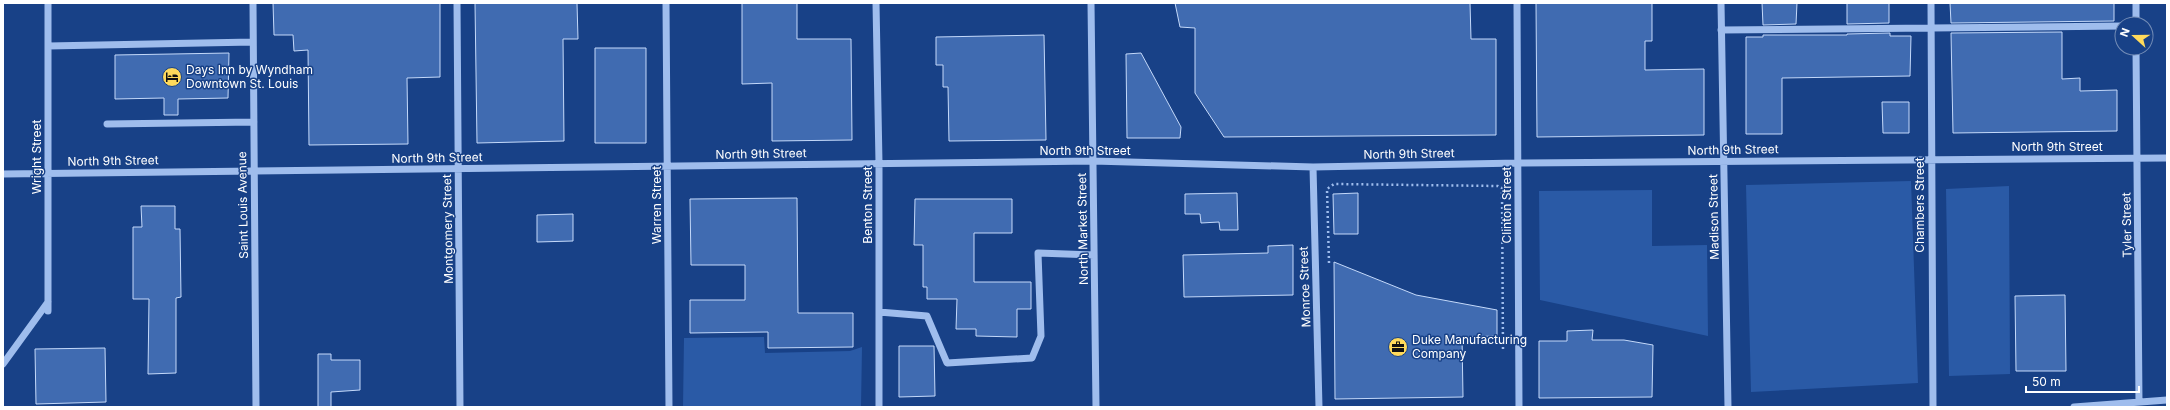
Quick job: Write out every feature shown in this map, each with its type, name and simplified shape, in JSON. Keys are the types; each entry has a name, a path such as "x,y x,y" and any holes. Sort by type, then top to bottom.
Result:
{"street":[{"name":"Wright Street","path":"48,3 48,311"},
{"name":"Saint Louis Avenue","path":"252,3 256,407"},
{"name":"Montgomery Street","path":"457,3 460,407"},
{"name":"Warren Street","path":"666,3 669,407"},
{"name":"Benton Street","path":"876,3 879,163 879,407"},
{"name":"North Market Street","path":"1091,3 1096,407"},
{"name":"Clinton Street","path":"1517,3 1520,407"},
{"name":"Madison Street","path":"1721,3 1728,407"},
{"name":"Chambers Street","path":"1931,3 1933,407"},
{"path":"2136,3 2136,16"},
{"path":"1721,30 1931,30 2114,26"},
{"path":"48,46 253,42"},
{"name":"Tyler Street","path":"2136,56 2139,402"},
{"path":"106,124 254,122"},
{"name":"North 9th Street","path":"3,174 1093,161 1313,167 1518,163 2167,158"},
{"name":"Monroe Street","path":"1313,167 1319,407"},
{"path":"879,312 927,316 946,363 1032,358 1041,336 1038,253 1094,255"},
{"path":"3,364 48,302"},
{"path":"2074,407 2167,400"}],"path":[{"path":"1329,263 1327,189 1334,184 1498,186 1502,188 1504,351"}],"shaded area":[{"path":"1911,181 1918,383 1751,392 1746,185"},
{"path":"2009,186 2010,374 1949,376 1946,189"},
{"path":"1652,190 1652,246 1707,245 1708,336 1540,300 1539,191"},
{"path":"764,337 765,353 850,351 862,347 861,407 683,407 684,338"}],"building":[{"path":"273,3 440,3 440,77 407,78 408,144 309,145 308,50 294,51 293,35 274,35"},
{"path":"475,3 577,3 578,39 563,39 564,141 477,143"},
{"path":"742,3 797,3 797,39 851,39 852,140 772,141 772,83 742,84"},
{"path":"1175,3 1470,3 1471,39 1496,39 1496,135 1224,137 1195,93 1195,28 1180,27"},
{"path":"1536,3 1652,3 1652,41 1645,41 1645,70 1704,69 1704,135 1537,137"},
{"path":"1762,3 1797,3 1796,24 1763,25"},
{"path":"1847,3 1889,3 1889,23 1847,24"},
{"path":"1950,3 2114,3 2114,21 1951,23"},
{"path":"2062,32 2062,79 2080,78 2080,91 2117,90 2117,131 1953,133 1951,33"},
{"path":"1890,33 1890,36 1911,36 1910,76 1782,78 1782,134 1746,134 1746,37 1763,37 1763,35 1847,35"},
{"path":"1044,35 1046,140 949,141 948,87 943,87 943,65 936,65 936,37"},
{"path":"595,48 646,48 646,143 595,143"},
{"name":"Days Inn by Wyndham Downtown St. Louis","path":"229,53 228,98 178,99 178,115 164,115 164,98 115,99 115,55"},
{"path":"1141,53 1181,127 1180,138 1127,138 1126,54"},
{"path":"1882,102 1909,102 1909,133 1883,133"},
{"path":"1237,193 1238,230 1220,230 1219,222 1201,223 1200,214 1185,214 1185,194"},
{"path":"1358,193 1358,234 1334,234 1333,194"},
{"path":"797,198 798,313 853,313 853,347 768,348 768,332 690,333 690,300 745,300 745,265 691,265 690,199"},
{"path":"915,199 1012,199 1012,233 974,233 974,282 1031,282 1031,309 1017,309 1017,337 976,336 976,329 956,329 957,299 927,299 927,287 923,287 923,245 914,245"},
{"path":"141,206 175,206 175,229 180,229 181,297 176,298 176,373 148,374 149,299 133,299 133,227 142,227"},
{"path":"573,214 573,241 537,242 537,215"},
{"path":"1293,245 1293,295 1184,297 1183,255 1268,253 1268,246"},
{"path":"1334,262 1416,295 1497,310 1497,336 1462,337 1463,397 1335,399"},
{"path":"2065,295 2066,371 2016,371 2015,296"},
{"path":"1593,330 1592,340 1624,340 1653,345 1652,397 1539,398 1539,341 1567,341 1567,331"},
{"path":"899,346 934,346 935,396 899,397"},
{"path":"105,348 106,402 36,404 35,349"},
{"path":"318,354 331,354 331,360 360,360 360,390 331,392 331,407 318,407"}],"place":[{"name":"Days Inn by Wyndham Downtown St. Louis","path":"172,77"},
{"name":"Duke Manufacturing Company","path":"1398,347"}]}
